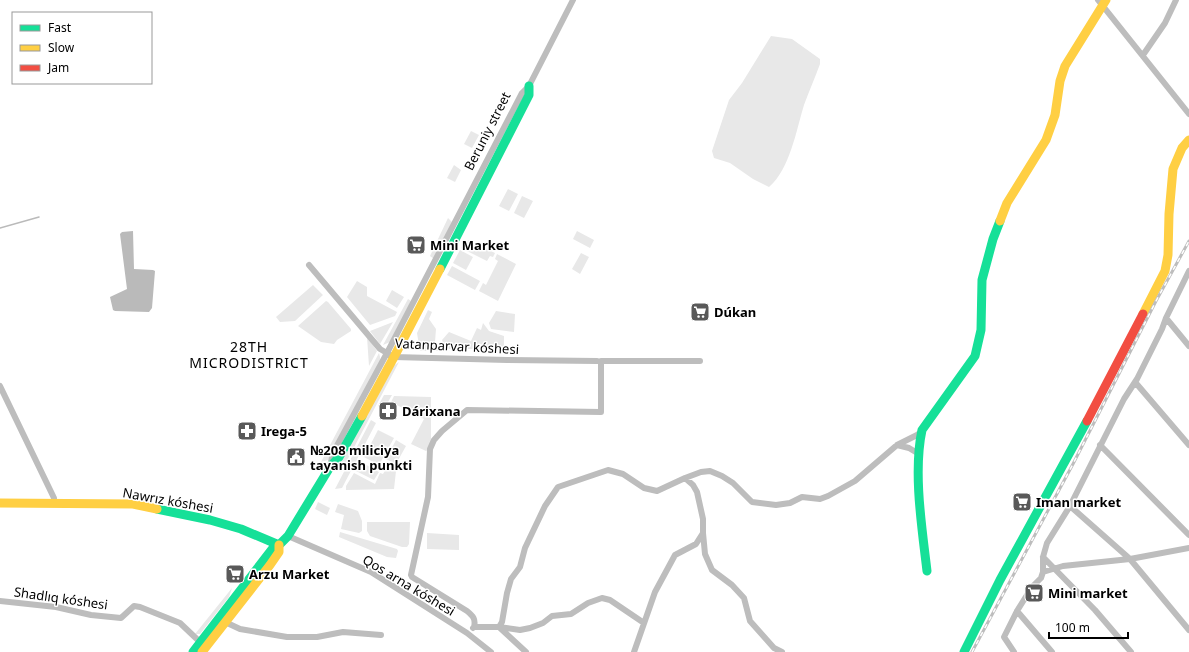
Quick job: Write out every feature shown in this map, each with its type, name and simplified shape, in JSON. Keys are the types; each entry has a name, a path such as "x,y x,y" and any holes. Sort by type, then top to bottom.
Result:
{"street":[{"path":"529,86 573,0"},
{"path":"1142,55 1165,23 1176,0"},
{"path":"499,627 502,622 511,579 520,567 525,548 545,506 558,487 608,470 622,474 644,488 657,491 684,478 701,472 710,472 722,476 733,483 752,502 776,505 790,503 802,497 820,499 855,481 897,445 917,435 922,430 975,356 981,330 982,280 993,239 1007,203 1046,140 1055,115 1060,82 1065,66 1080,43 1102,2 1142,55 1189,113"},
{"name":"Beruniy street","path":"280,545 288,536 330,467 339,457 486,169 529,95 529,86"},
{"path":"964,652 1000,580 1086,424 1165,271 1168,255 1169,214 1173,168 1182,148 1189,140"},
{"name":"Vatanparvar kóshesi","path":"309,265 380,349 390,355 507,360 700,361"},
{"path":"1014,652 1004,637 1032,587 1041,578 1043,572 1043,557 1047,543 1070,506 1124,399 1135,382 1189,271"},
{"path":"1166,318 1189,346"},
{"path":"467,633 474,627 474,617 412,578 411,575 428,497 430,449 434,440 453,421 467,410 600,412 599,361"},
{"path":"1135,382 1189,445"},
{"path":"0,386 54,498 54,503"},
{"path":"922,430 919,441 919,482 922,539 927,571"},
{"path":"897,445 909,448 919,454"},
{"path":"1100,445 1189,535"},
{"path":"684,478 693,485 698,497 703,519 705,554 712,570 732,585 744,598 750,621 774,648 782,652"},
{"name":"Nawrız kóshesi","path":"0,503 133,504 210,520 241,529 280,545"},
{"path":"1070,506 1130,559 1189,630"},
{"path":"634,652 655,592 675,555 696,544 703,533"},
{"name":"Qos arna kóshesi","path":"288,536 371,572 467,633 491,652"},
{"path":"202,652 270,565 279,552 280,545"},
{"path":"193,652 273,548 280,545"},
{"path":"1043,572 1064,566 1130,559 1189,548"},
{"path":"1043,557 1095,610 1130,652"},
{"path":"474,627 499,627 520,630 530,628 543,623 552,616 571,614 588,603 602,598 610,600 644,623"},
{"name":"Shadlıq kóshesi","path":"0,600 56,608 91,615 121,618 134,606 140,607 180,623 200,642"},
{"path":"1017,612 1052,652"},
{"path":"226,622 240,629 287,637 317,637 343,632 381,635"},
{"path":"499,627 526,652"}],"shaded area":[{"path":"771,36 792,39 820,59 820,64 804,105 787,160 776,179 769,187 753,179 730,163 714,158 712,151 729,100 742,83"},
{"path":"471,131 479,135 472,148 464,144"},
{"path":"454,165 461,170 455,182 447,178"},
{"path":"508,189 518,194 509,211 499,206"},
{"path":"522,196 533,201 524,218 514,213"},
{"path":"448,218 452,222 434,259 430,256"},
{"path":"133,231 134,269 155,271 152,308 149,312 115,311 113,310 110,297 127,289 120,234 122,232"},
{"path":"577,231 594,240 590,248 573,239"},
{"path":"468,240 495,253 493,257 490,256 487,261 461,248 464,242 467,243"},
{"path":"460,250 473,257 466,270 453,263"},
{"path":"581,253 589,257 580,274 572,269"},
{"path":"497,254 516,264 498,301 479,291 483,283 486,285 498,261 495,259"},
{"path":"452,266 480,281 475,290 447,275"},
{"path":"357,281 367,287 367,296 397,312 395,316 370,325 347,297"},
{"path":"313,285 323,295 295,321 280,322 276,317"},
{"path":"392,290 404,297 397,308 386,301"},
{"path":"408,299 411,301 390,342 383,345"},
{"path":"326,301 351,329 351,331 337,340 334,344 321,342 298,326"},
{"path":"428,310 432,312 429,319 436,329 435,342 439,351 420,351 417,333"},
{"path":"496,311 515,314 514,332 491,329 489,323"},
{"path":"393,322 380,344 370,331"},
{"path":"483,323 489,331 504,336 504,349 445,349 442,340 449,332 471,341 477,328 481,330"},
{"path":"367,337 377,351 369,366"},
{"path":"379,353 380,363 328,460 321,462"},
{"path":"399,362 341,472 338,465 392,367"},
{"path":"384,395 392,395 384,409 378,406"},
{"path":"394,396 431,397 431,447 426,451 411,444 424,419 391,402"},
{"path":"371,420 376,423 342,488 335,489"},
{"path":"378,430 394,438 379,465 364,457"},
{"path":"396,440 406,446 396,464 386,459"},
{"path":"361,462 379,472 374,480 356,471"},
{"path":"387,467 396,471 394,489 346,490 346,486 354,473 375,484 380,473 383,474"},
{"path":"318,502 330,508 327,515 315,509"},
{"path":"338,504 358,511 362,521 362,531 359,533 341,529 344,515 335,512"},
{"path":"367,522 410,522 409,544 407,547 402,547 370,536 367,531"},
{"path":"340,532 397,549 398,551 396,558 387,557 339,537"},
{"path":"427,533 459,535 459,550 427,549"},
{"path":"232,588 229,597 200,634 195,634"}],"waterway":[{"path":"0,228 39,217"}],"railway":[{"path":"972,652 1073,464 1156,301 1189,241"}],"traffic: fast":[{"path":"440,269 529,95 529,86"},
{"path":"927,571 918,482 919,446 922,430 975,356 981,330 982,280 993,239 1000,221"},
{"path":"193,652 273,548 279,545 288,536 330,467 339,457 362,416"},
{"path":"964,652 1000,580 1087,421"},
{"path":"157,509 210,520 241,529 279,545"}],"traffic: slow":[{"path":"1000,221 1007,203 1046,140 1055,115 1060,81 1065,66 1106,0"},
{"path":"1143,314 1165,271 1168,255 1169,214 1173,169 1182,148 1189,140"},
{"path":"362,416 440,269"},
{"path":"0,503 133,504 157,509"},
{"path":"202,652 270,565 279,552 279,545"}],"traffic: jam":[{"path":"1087,421 1143,314"}],"place":[{"name":"Mini Market","path":"416,245"},
{"name":"Dúkan","path":"700,312"},
{"name":"Dárixana","path":"388,411"},
{"name":"Irega-5","path":"247,431"},
{"name":"№208 miliciya tayanish punkti","path":"296,457"},
{"name":"Iman market","path":"1022,502"},
{"name":"Arzu Market","path":"235,574"},
{"name":"Mini market","path":"1034,593"}],"district":[{"name":"28TH MICRODISTRICT","path":"249,354"}]}
